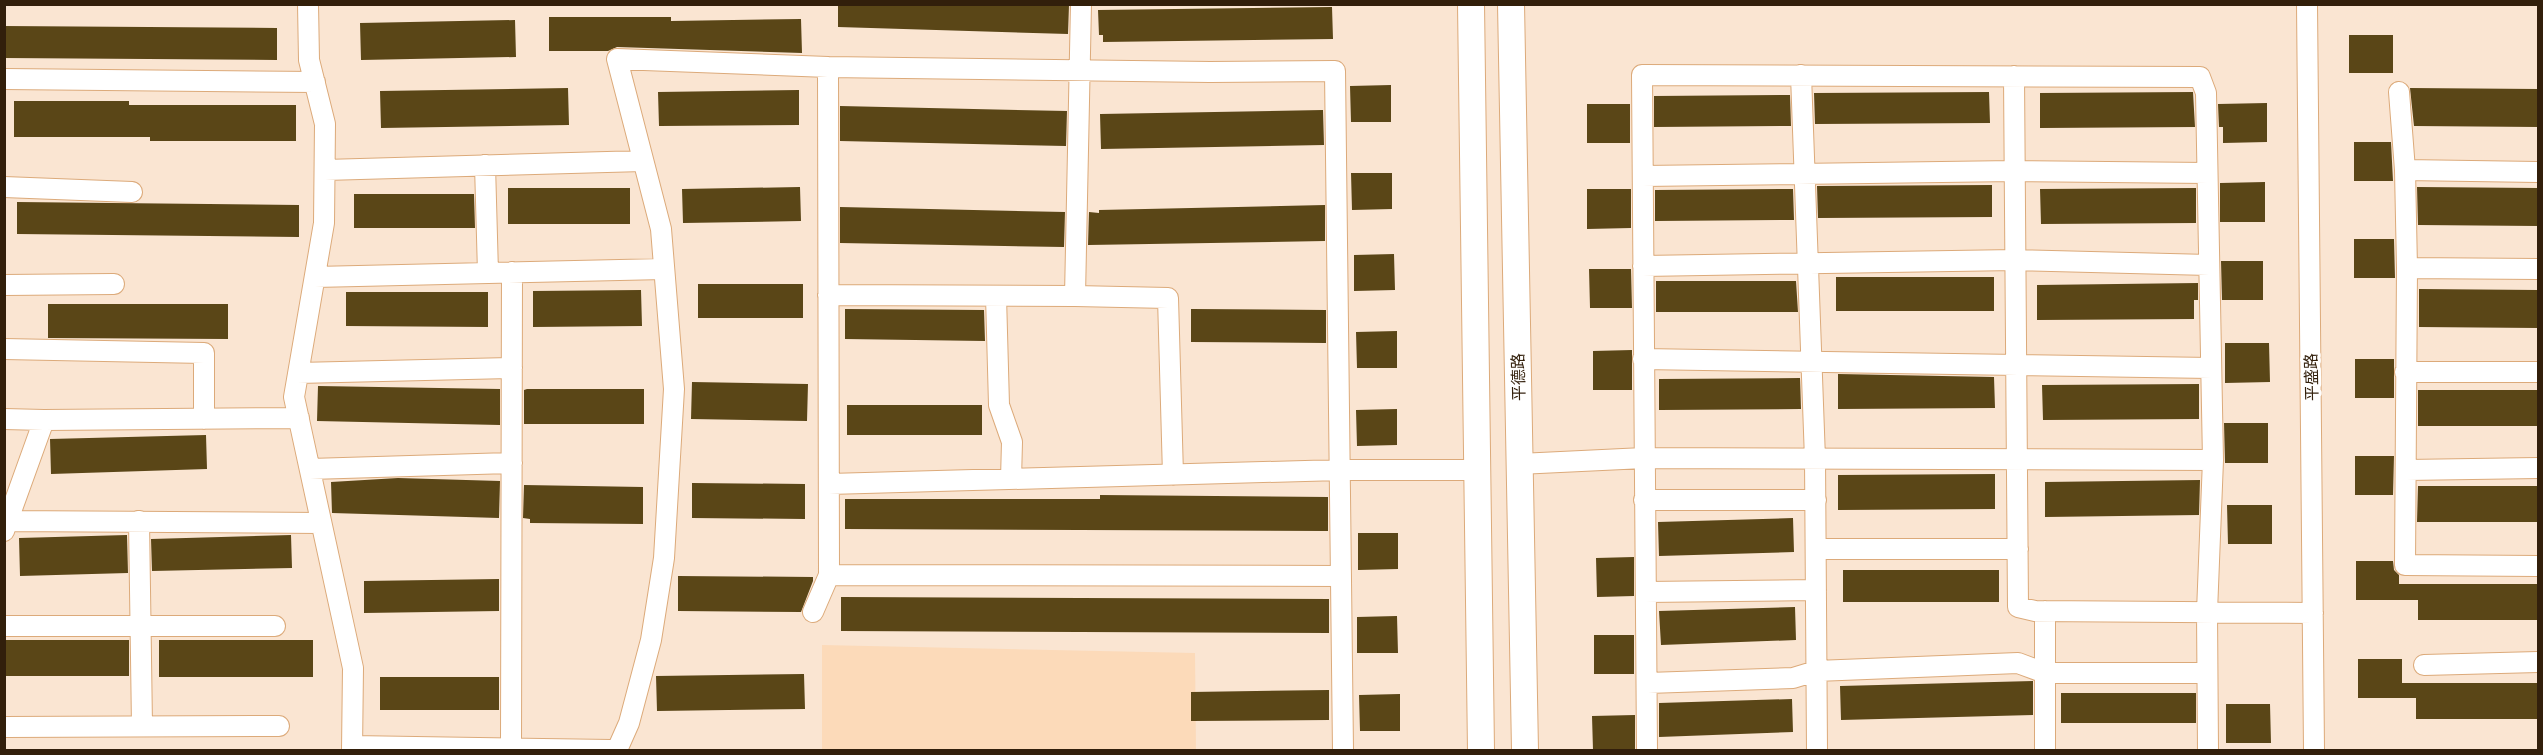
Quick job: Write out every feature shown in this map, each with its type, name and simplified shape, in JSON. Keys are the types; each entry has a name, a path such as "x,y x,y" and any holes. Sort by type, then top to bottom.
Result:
{"main road":[{"path":"1471,4 1480,750"},
{"name":"平德路","path":"1511,4 1525,750"}],"street":[{"path":"308,4 309,60 325,124 324,223 294,397 352,668 352,748 611,750"},
{"path":"1075,296 1081,4"},
{"name":"平盛路","path":"2307,4 2314,750"},
{"path":"617,750 629,723 651,640 664,558 674,389 661,229 617,59 828,67 1335,71 1342,750"},
{"path":"813,612 829,575 828,67"},
{"path":"1647,750 1642,75 2200,77 2206,93 2213,460 2207,612 2208,750"},
{"path":"1801,75 1806,263 1815,459 1817,750"},
{"path":"2014,76 2018,607 2045,611 2313,614"},
{"path":"4,79 315,82"},
{"path":"2399,92 2405,170 2407,267 2405,565 2538,566"},
{"path":"325,170 643,160"},
{"path":"485,165 488,273"},
{"path":"2405,170 2538,172"},
{"path":"1643,176 2014,171 2207,173"},
{"path":"4,188 132,192"},
{"path":"1643,266 2015,260 2209,264"},
{"path":"2407,267 2538,269"},
{"path":"315,277 664,269"},
{"path":"511,748 512,272"},
{"path":"4,285 114,284"},
{"path":"828,296 1168,298 1173,475"},
{"path":"996,296 999,405 1012,442 1011,479"},
{"path":"4,349 204,354 204,419"},
{"path":"1643,359 2211,368"},
{"path":"298,373 512,368"},
{"path":"2405,372 2538,372"},
{"path":"4,419 299,418"},
{"path":"44,420 6,524 321,523"},
{"path":"1520,464 1644,458 2213,460"},
{"path":"309,469 512,463"},
{"path":"2407,470 2538,468"},
{"path":"829,484 1340,470 1477,470"},
{"path":"1644,500 1815,500"},
{"path":"139,522 142,726"},
{"path":"1816,549 2018,549"},
{"path":"829,575 1341,576"},
{"path":"1646,592 1816,590"},
{"path":"2045,611 2045,750"},
{"path":"4,626 275,626"},
{"path":"1648,683 1793,678 1816,671 2018,663 2045,673 2207,673"},
{"path":"2424,665 2538,663"},
{"path":"4,727 279,726"}],"shaded area":[{"path":"822,645 1195,653 1196,750 822,750"}],"building":[{"path":"838,4 1069,5 1068,34 838,27"},
{"path":"1332,7 1333,39 1103,42 1103,35 1099,35 1098,10"},
{"path":"549,17 671,17 671,21 801,19 802,53 617,47 608,51 549,51"},
{"path":"515,20 516,57 361,60 360,23"},
{"path":"4,26 277,28 277,60 4,58"},
{"path":"2349,35 2393,35 2393,73 2349,73"},
{"path":"1391,85 1391,122 1351,122 1350,86"},
{"path":"568,88 569,125 381,128 380,91"},
{"path":"2410,88 2538,89 2538,127 2414,126"},
{"path":"799,90 799,125 659,126 658,92"},
{"path":"1989,92 1990,123 1815,124 1814,93"},
{"path":"2193,92 2195,127 2040,128 2040,93"},
{"path":"1790,95 1791,126 1654,127 1654,96"},
{"path":"14,101 129,101 129,105 296,105 296,141 150,141 150,137 14,137"},
{"path":"2267,103 2267,142 2223,143 2223,127 2219,127 2218,104"},
{"path":"1587,104 1630,104 1630,143 1587,143"},
{"path":"840,106 1067,111 1066,146 840,141"},
{"path":"1323,110 1324,145 1101,149 1100,114"},
{"path":"2354,142 2391,142 2393,181 2354,181"},
{"path":"1351,173 1392,173 1392,209 1352,210"},
{"path":"2265,182 2265,222 2220,222 2220,183"},
{"path":"1992,185 1992,217 1818,218 1817,186"},
{"path":"800,187 801,221 683,223 682,189"},
{"path":"2417,187 2538,188 2538,226 2418,225"},
{"path":"508,188 630,188 630,224 508,224"},
{"path":"2196,188 2196,223 2041,224 2040,189"},
{"path":"1587,189 1631,189 1631,228 1587,229"},
{"path":"1793,189 1794,220 1655,221 1655,190"},
{"path":"354,194 474,194 475,228 354,228"},
{"path":"17,202 299,205 299,237 17,234"},
{"path":"1325,205 1325,241 1088,245 1089,212 1099,213 1099,210"},
{"path":"840,207 1065,212 1064,247 840,243"},
{"path":"2354,239 2394,239 2395,278 2354,278"},
{"path":"1394,254 1395,290 1354,291 1354,255"},
{"path":"2221,261 2263,261 2263,300 2222,300"},
{"path":"1589,269 1631,269 1632,308 1590,308"},
{"path":"1836,277 1994,277 1994,311 1836,311"},
{"path":"1656,281 1796,281 1798,312 1656,312"},
{"path":"2198,283 2198,300 2194,300 2194,319 2037,320 2037,285"},
{"path":"698,284 803,284 803,318 698,318"},
{"path":"2419,289 2538,290 2538,328 2419,327"},
{"path":"641,290 642,326 533,327 533,291"},
{"path":"346,292 488,292 488,327 346,326"},
{"path":"48,304 228,304 228,339 48,338"},
{"path":"845,309 984,310 985,341 845,339"},
{"path":"1191,309 1326,310 1326,343 1191,342"},
{"path":"1397,331 1397,368 1357,368 1356,332"},
{"path":"2225,343 2269,343 2270,382 2225,383"},
{"path":"1632,350 1632,390 1593,390 1593,351"},
{"path":"2355,359 2394,359 2394,398 2355,398"},
{"path":"1838,374 1994,377 1995,408 1838,409"},
{"path":"1800,378 1801,409 1659,410 1659,379"},
{"path":"692,382 808,384 807,421 691,419"},
{"path":"2199,384 2199,419 2043,420 2042,385"},
{"path":"318,386 500,389 500,425 317,421"},
{"path":"527,389 644,389 644,424 524,424 524,390"},
{"path":"2418,390 2538,390 2538,426 2418,426"},
{"path":"847,405 982,405 982,435 847,435"},
{"path":"1397,409 1397,445 1357,446 1356,410"},
{"path":"2224,423 2268,423 2268,463 2225,463"},
{"path":"206,435 207,469 51,474 50,439"},
{"path":"2355,456 2394,456 2393,495 2355,495"},
{"path":"1995,474 1995,509 1838,510 1838,475"},
{"path":"398,478 500,481 499,518 332,513 331,482"},
{"path":"2200,480 2199,515 2045,517 2045,482"},
{"path":"692,483 805,484 805,519 692,518"},
{"path":"524,485 643,487 643,524 530,523 530,519 523,518"},
{"path":"2418,486 2538,486 2538,522 2417,522"},
{"path":"1100,495 1328,497 1328,531 845,529 845,499 1100,499"},
{"path":"2227,505 2272,505 2272,544 2228,544"},
{"path":"1793,518 1794,552 1659,556 1658,522"},
{"path":"1358,533 1398,533 1398,569 1358,570"},
{"path":"127,535 128,573 20,576 19,538"},
{"path":"291,535 292,568 152,571 151,539"},
{"path":"1634,557 1634,596 1597,597 1596,558"},
{"path":"2356,561 2393,561 2394,570 2399,575 2399,584 2538,584 2538,620 2418,620 2418,600 2356,600"},
{"path":"1843,570 1999,570 1999,602 1843,602"},
{"path":"678,576 813,577 813,581 801,612 678,611"},
{"path":"499,579 499,611 364,613 364,581"},
{"path":"841,597 1329,599 1329,633 841,631"},
{"path":"1795,607 1796,640 1661,645 1659,611"},
{"path":"1397,616 1398,653 1357,653 1357,617"},
{"path":"1594,635 1634,635 1634,674 1594,674"},
{"path":"4,640 129,640 129,676 4,676"},
{"path":"159,640 313,640 313,677 159,677"},
{"path":"2358,659 2402,659 2402,683 2538,683 2538,719 2416,719 2416,698 2358,698"},
{"path":"804,674 805,709 657,711 656,676"},
{"path":"380,677 499,677 499,710 380,710"},
{"path":"2033,681 2033,715 1841,720 1840,686"},
{"path":"1329,690 1329,720 1191,721 1191,692"},
{"path":"2061,693 2196,693 2196,723 2061,723"},
{"path":"1400,694 1400,731 1360,731 1359,695"},
{"path":"1792,699 1793,732 1659,737 1659,703"},
{"path":"2226,704 2270,704 2271,743 2226,743"},
{"path":"1635,715 1635,750 1593,750 1592,716"}]}
